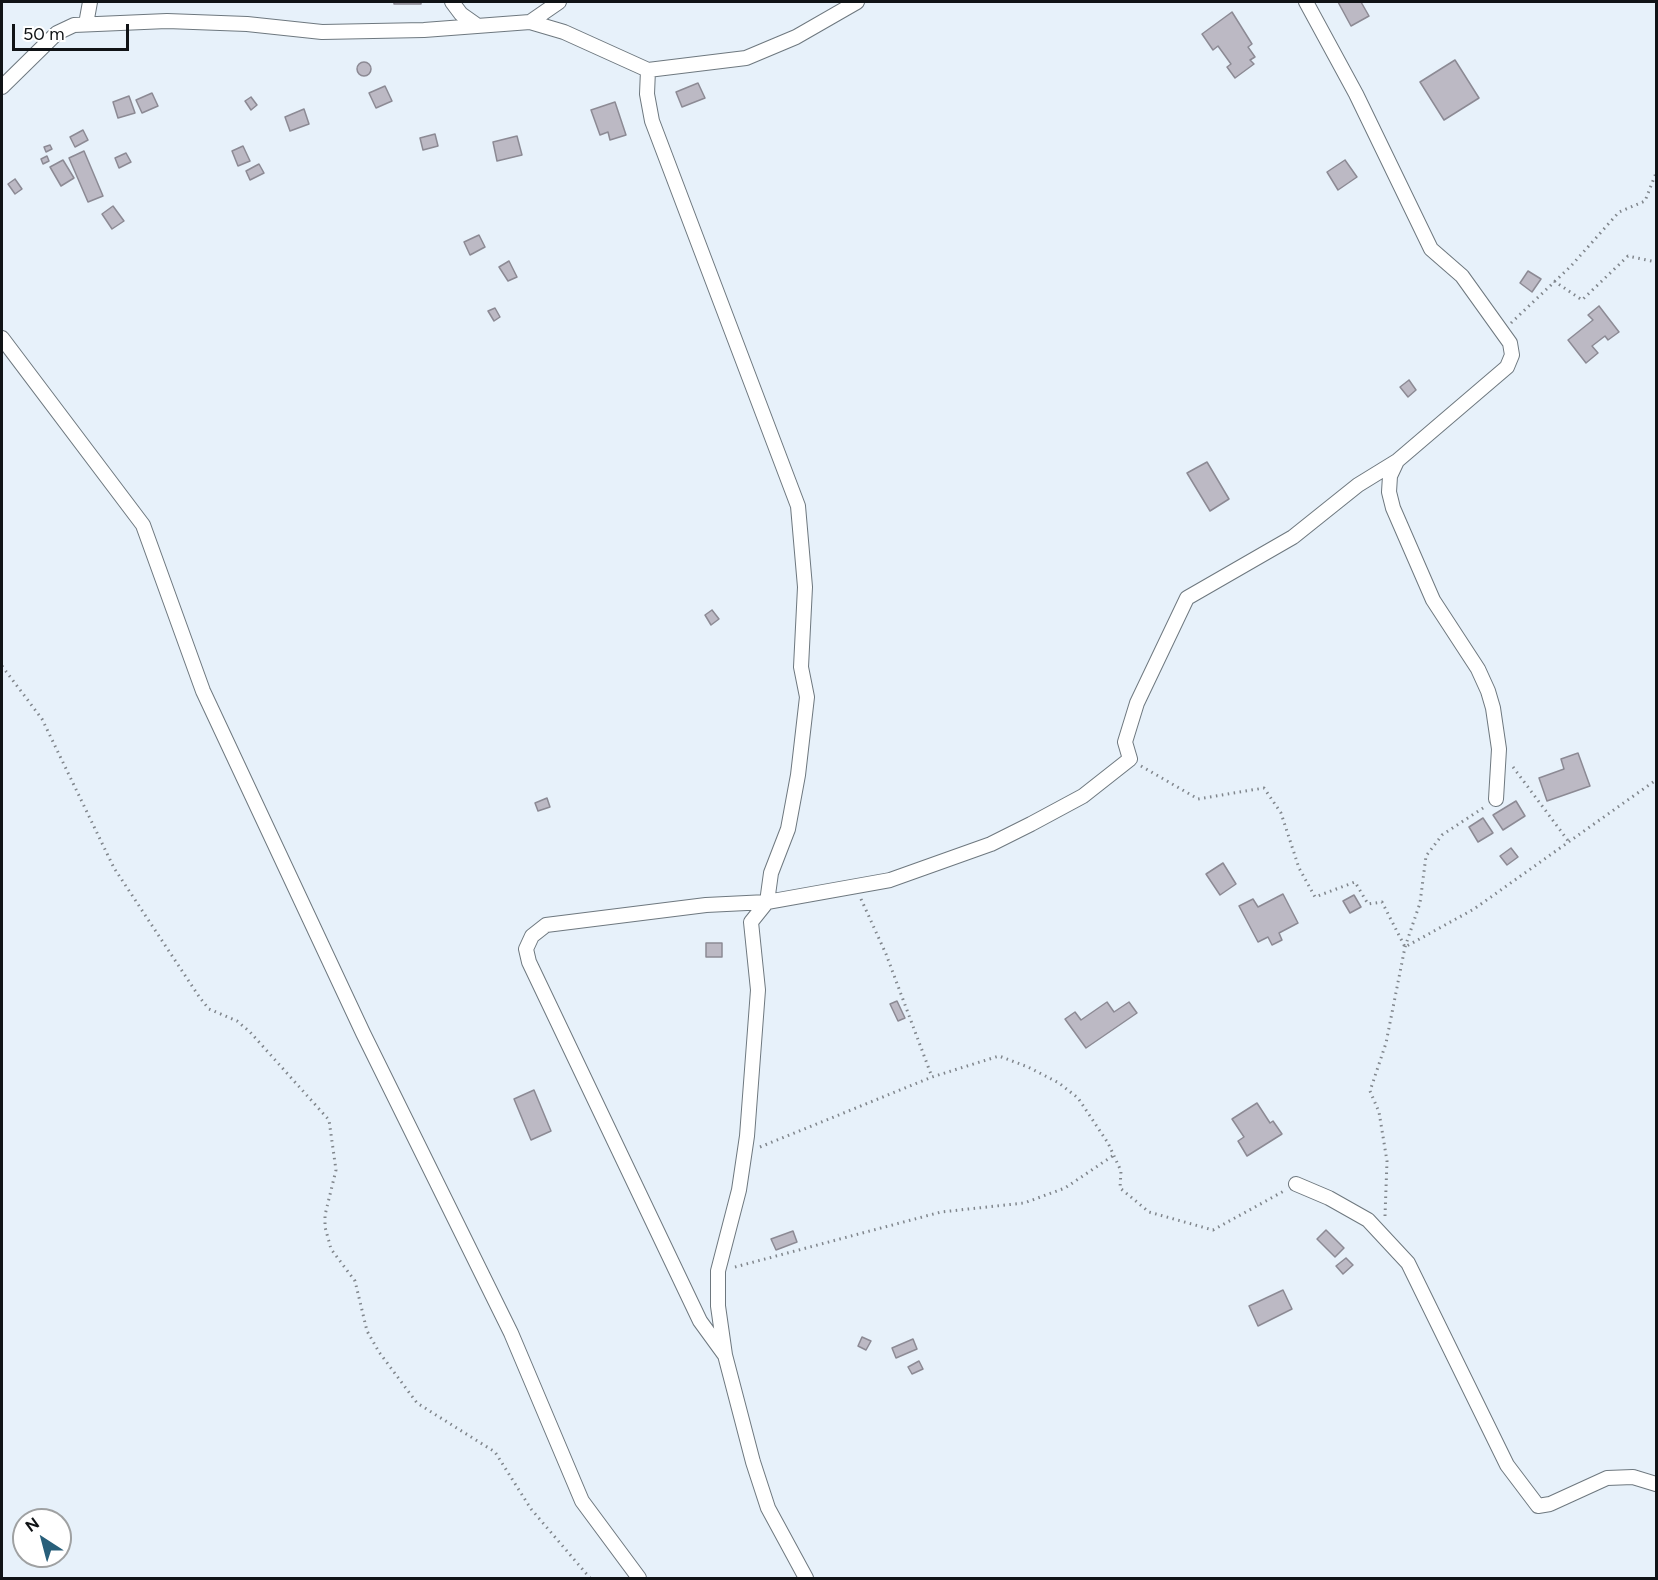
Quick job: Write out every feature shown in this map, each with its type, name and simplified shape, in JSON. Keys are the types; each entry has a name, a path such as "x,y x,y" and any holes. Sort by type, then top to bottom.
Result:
{"street":[{"path":"86,24 90,2"},
{"path":"452,2 461,14 478,26"},
{"path":"530,22 559,2"},
{"path":"2,87 57,33 74,25 167,21 247,24 322,32 530,22 564,32 648,70 746,58 796,37 857,2"},
{"path":"725,1356 700,1321 529,962 526,949 532,936 546,925 706,905 738,906 890,880 991,844 1083,796 1130,759 1125,742 1137,703 1187,598 1293,537 1358,485 1397,461 1507,367 1512,355 1510,343 1503,330 1462,276 1431,249 1361,103 1306,2"},
{"path":"648,70 647,94 652,121 798,506 805,587 801,667 807,698 798,775 788,829 771,873 767,902 751,922 758,990 745,1154 739,1190 718,1271 718,1306 725,1356 753,1462 768,1508 806,1578"},
{"path":"2,338 142,525 203,691 363,1033 511,1333 582,1501 639,1578"},
{"path":"1397,461 1390,476 1389,492 1393,508 1433,600 1478,669 1488,690 1493,708 1498,749 1496,799"},
{"path":"1296,1184 1329,1198 1368,1220 1408,1263 1507,1465 1538,1506 1550,1504 1607,1478 1633,1477 1656,1484"}],"path":[{"path":"1503,330 1554,281 1619,212 1645,201 1656,173"},
{"path":"1554,281 1582,300 1628,256 1656,262"},
{"path":"2,666 42,719 114,868 200,998 209,1009 237,1021 250,1032 329,1120 336,1170 325,1215 326,1227 331,1249 355,1281 367,1331 379,1352 417,1403 495,1452 531,1509 590,1578"},
{"path":"1498,749 1569,842"},
{"path":"1130,759 1198,799 1264,788 1281,813 1299,868 1315,897 1355,882 1368,904 1382,902 1405,947"},
{"path":"1405,947 1474,909 1656,780"},
{"path":"1385,1239 1387,1161 1379,1112 1370,1090 1386,1043 1405,947 1420,903 1426,856 1442,835 1496,799"},
{"path":"855,886 886,954 932,1077"},
{"path":"745,1154 932,1077 999,1056 1028,1067 1059,1083 1078,1098 1114,1155 1121,1171 1120,1188 1149,1212 1213,1230 1296,1184"},
{"path":"718,1271 941,1212 1024,1203 1065,1188 1114,1155"}],"building":[{"path":"394,2 421,2 421,4 394,4"},
{"path":"1338,2 1361,2 1369,16 1351,26"},
{"path":"1232,12 1252,44 1248,47 1255,57 1250,60 1254,64 1235,78 1227,67 1231,64 1218,46 1213,50 1202,34"},
{"path":"1455,60 1479,98 1444,120 1420,82"},
{"path":"364,62 369,64 371,69 369,74 364,76 359,74 357,69 359,64"},
{"path":"698,83 705,98 682,107 676,92"},
{"path":"385,86 392,101 376,108 369,93"},
{"path":"152,93 158,106 142,113 136,100"},
{"path":"129,96 135,113 118,118 113,102"},
{"path":"251,97 257,105 251,110 245,101"},
{"path":"615,102 626,135 610,140 608,132 600,135 591,110"},
{"path":"304,109 309,124 290,131 285,117"},
{"path":"83,130 88,140 75,147 70,137"},
{"path":"435,134 438,146 423,150 420,138"},
{"path":"517,136 522,155 497,161 493,142"},
{"path":"50,145 52,149 46,152 44,147"},
{"path":"243,146 250,161 238,166 232,151"},
{"path":"84,151 103,196 88,202 69,158"},
{"path":"126,153 131,162 119,168 115,158"},
{"path":"47,156 49,161 43,164 41,159"},
{"path":"63,160 74,178 61,186 50,167"},
{"path":"1345,160 1357,177 1338,190 1327,172"},
{"path":"259,164 264,173 250,180 246,171"},
{"path":"15,179 22,189 15,194 8,184"},
{"path":"113,206 124,221 112,229 102,214"},
{"path":"479,235 485,247 470,255 464,242"},
{"path":"509,261 517,277 508,281 499,267"},
{"path":"1528,271 1541,279 1532,292 1520,283"},
{"path":"1599,306 1619,332 1608,340 1605,336 1592,346 1598,353 1586,363 1568,340 1593,320 1588,315"},
{"path":"495,308 500,317 494,321 488,311"},
{"path":"1409,380 1416,390 1408,397 1400,387"},
{"path":"1207,462 1229,499 1210,511 1187,473"},
{"path":"712,610 719,619 711,625 705,615"},
{"path":"1578,753 1590,786 1547,801 1539,778 1564,769 1561,759"},
{"path":"547,798 550,807 538,811 535,803"},
{"path":"1516,801 1525,816 1503,830 1493,815"},
{"path":"1483,818 1493,833 1478,842 1469,827"},
{"path":"1511,848 1518,857 1507,865 1500,856"},
{"path":"1223,863 1236,884 1220,895 1206,874"},
{"path":"1283,894 1298,923 1279,933 1282,940 1272,945 1268,937 1258,942 1239,906 1253,899 1258,907"},
{"path":"1354,895 1361,907 1350,913 1343,901"},
{"path":"706,943 722,943 722,957 706,957"},
{"path":"897,1001 905,1018 898,1021 890,1004"},
{"path":"1107,1002 1114,1012 1129,1002 1137,1013 1086,1048 1065,1019 1075,1012 1081,1020"},
{"path":"534,1090 551,1131 531,1140 514,1099"},
{"path":"1257,1103 1270,1123 1273,1121 1282,1134 1247,1156 1238,1141 1244,1137 1232,1119"},
{"path":"1326,1230 1344,1248 1335,1257 1317,1239"},
{"path":"793,1231 797,1242 776,1250 771,1239"},
{"path":"1346,1258 1353,1265 1343,1274 1336,1266"},
{"path":"1283,1290 1292,1309 1258,1326 1249,1306"},
{"path":"862,1337 871,1341 866,1350 858,1346"},
{"path":"913,1339 917,1349 896,1358 892,1348"},
{"path":"919,1361 923,1369 912,1374 908,1367"}]}
